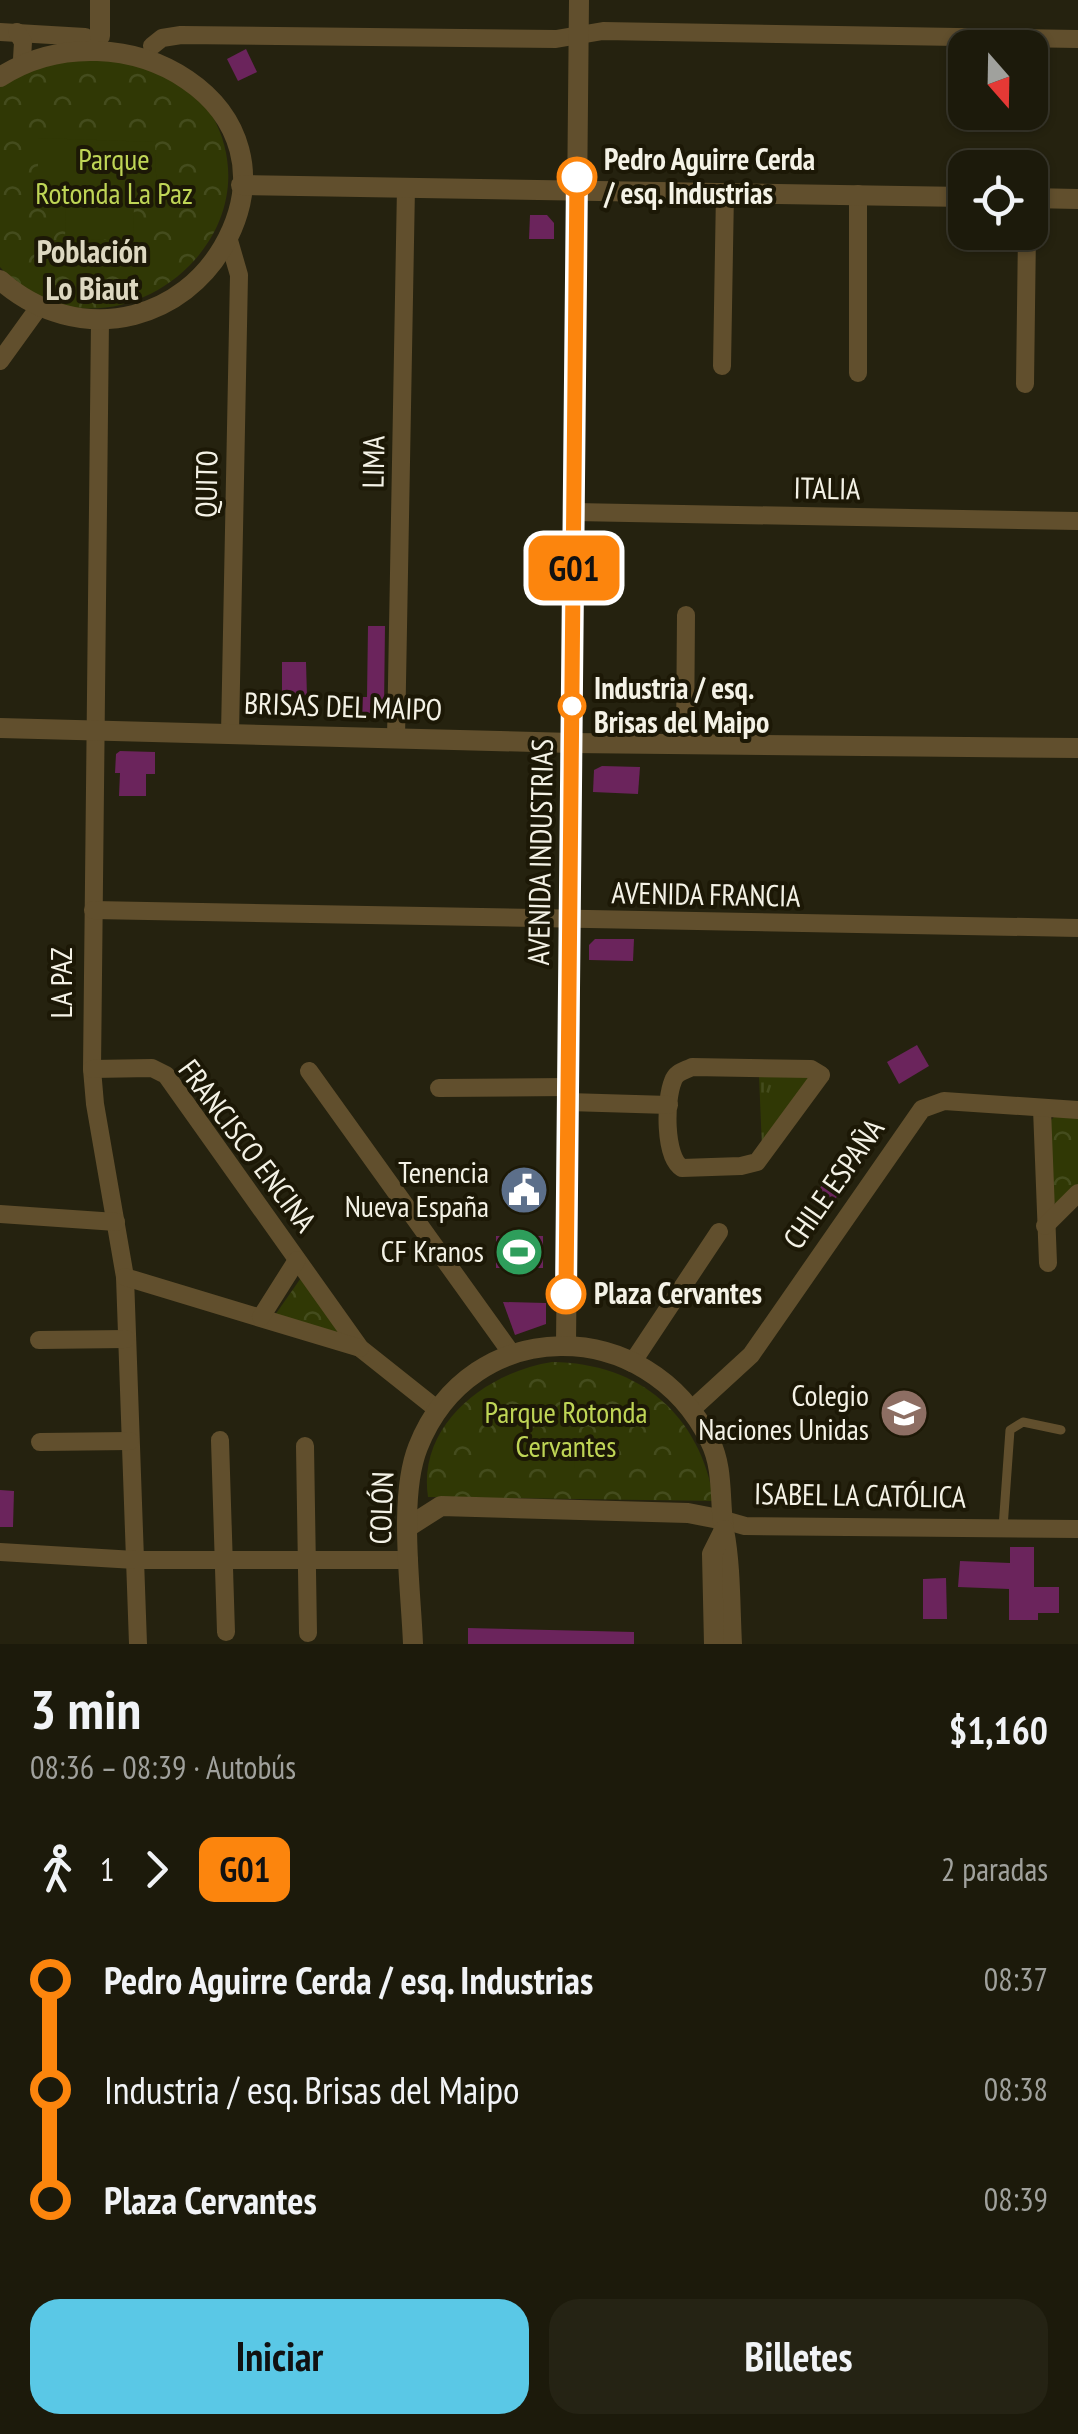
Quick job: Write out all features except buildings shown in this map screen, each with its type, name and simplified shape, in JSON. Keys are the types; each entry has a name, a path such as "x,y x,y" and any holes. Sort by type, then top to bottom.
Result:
{"street":[{"path":"92,37 100,0"},
{"name":"AVENIDA INDUSTRIAS","path":"566,1344 579,0"},
{"path":"152,46 162,38 181,35 556,39 602,30 1078,39"},
{"path":"0,280 39,307 79,319 100,320 145,312 166,303 202,275 228,237 241,185 238,145 223,109 185,65 152,46 92,37 8,32"},
{"path":"8,32 24,48 22,59"},
{"path":"0,77 42,48 92,37"},
{"path":"241,185 948,197"},
{"name":"LIMA","path":"396,738 406,187"},
{"path":"722,366 725,192"},
{"path":"858,194 858,373"},
{"path":"1048,199 1078,200"},
{"name":"QUITO","path":"228,237 239,274 230,734"},
{"path":"1025,384 1027,250"},
{"path":"0,361 39,307"},
{"name":"LA PAZ","path":"100,320 92,1069 94,1104 125,1277 138,1644"},
{"name":"ITALIA","path":"574,512 1078,521"},
{"path":"685,744 686,614"},
{"name":"BRISAS DEL MAIPO","path":"0,728 572,742 1078,748"},
{"name":"AVENIDA FRANCIA","path":"92,910 1078,928"},
{"name":"FRANCISCO ENCINA","path":"92,1069 152,1068 166,1075 360,1348 438,1410"},
{"path":"692,1068 810,1068 822,1075 765,1155 757,1162 741,1166 682,1168 674,1162 669,1152 669,1105 672,1082 678,1073 692,1068"},
{"path":"308,1072 512,1354"},
{"path":"439,1088 669,1105"},
{"name":"CHILE ESPAÑA","path":"691,1410 751,1355 922,1109 944,1102 1078,1110"},
{"path":"1042,1109 1048,1264"},
{"path":"1045,1226 1078,1193"},
{"path":"0,1214 116,1222"},
{"path":"632,1363 720,1232"},
{"name":"FRANCISCO ENCINA","path":"261,1317 297,1260"},
{"name":"FRANCISCO ENCINA","path":"125,1277 360,1348"},
{"path":"39,1340 126,1339"},
{"path":"566,1344 589,1346 652,1374 691,1410 710,1442 718,1463 732,1644"},
{"name":"COLÓN","path":"412,1644 408,1479 415,1452 438,1410 478,1371 512,1354 566,1344"},
{"path":"220,1440 226,1632"},
{"path":"40,1442 130,1441"},
{"path":"305,1446 308,1632"},
{"path":"408,1479 423,1498 441,1506"},
{"path":"408,1526 441,1506"},
{"name":"ISABEL LA CATÓLICA","path":"441,1506 688,1514 724,1525 745,1526 1078,1528"},
{"path":"714,1644 712,1554 724,1525"},
{"path":"0,1552 135,1560 410,1560"}],"lane":[{"path":"1003,1528 1010,1430 1023,1422 1061,1430"}],"green space":[{"name":"Parque Rotonda La Paz","path":"36,59 158,61 212,115 228,164 223,210 203,250 170,282 130,302 85,308 41,298 0,267 0,86"},
{"path":"38,138 155,142 157,204 120,204 134,206 133,240 65,239 66,204 38,204"},
{"path":"759,1076 811,1077 762,1147"},
{"path":"1055,1116 1078,1116 1078,1188 1059,1207 1049,1198 1049,1122"},
{"path":"303,1275 348,1338 275,1315"},
{"name":"Parque Rotonda Cervantes","path":"552,1362 612,1372 661,1400 680,1419 695,1443 714,1501 428,1497 428,1471 434,1447 445,1425 462,1406 504,1377"},
{"path":"501,1436 575,1436 574,1469 501,1469"}],"bus line":[{"name":"G01","path":"566,1294 577,177"}],"place":[{"name":"Pedro Aguirre Cerda / esq. Industrias","path":"577,177"},
{"name":"Industria / esq. Brisas del Maipo","path":"572,706"},
{"name":"Tenencia Nueva España","path":"524,1190"},
{"name":"CF Kranos","path":"519,1252"},
{"name":"Plaza Cervantes","path":"566,1294"},
{"name":"Colegio Naciones Unidas","path":"904,1413"}],"district":[{"name":"Población Lo Biaut","path":"92,270"}]}
